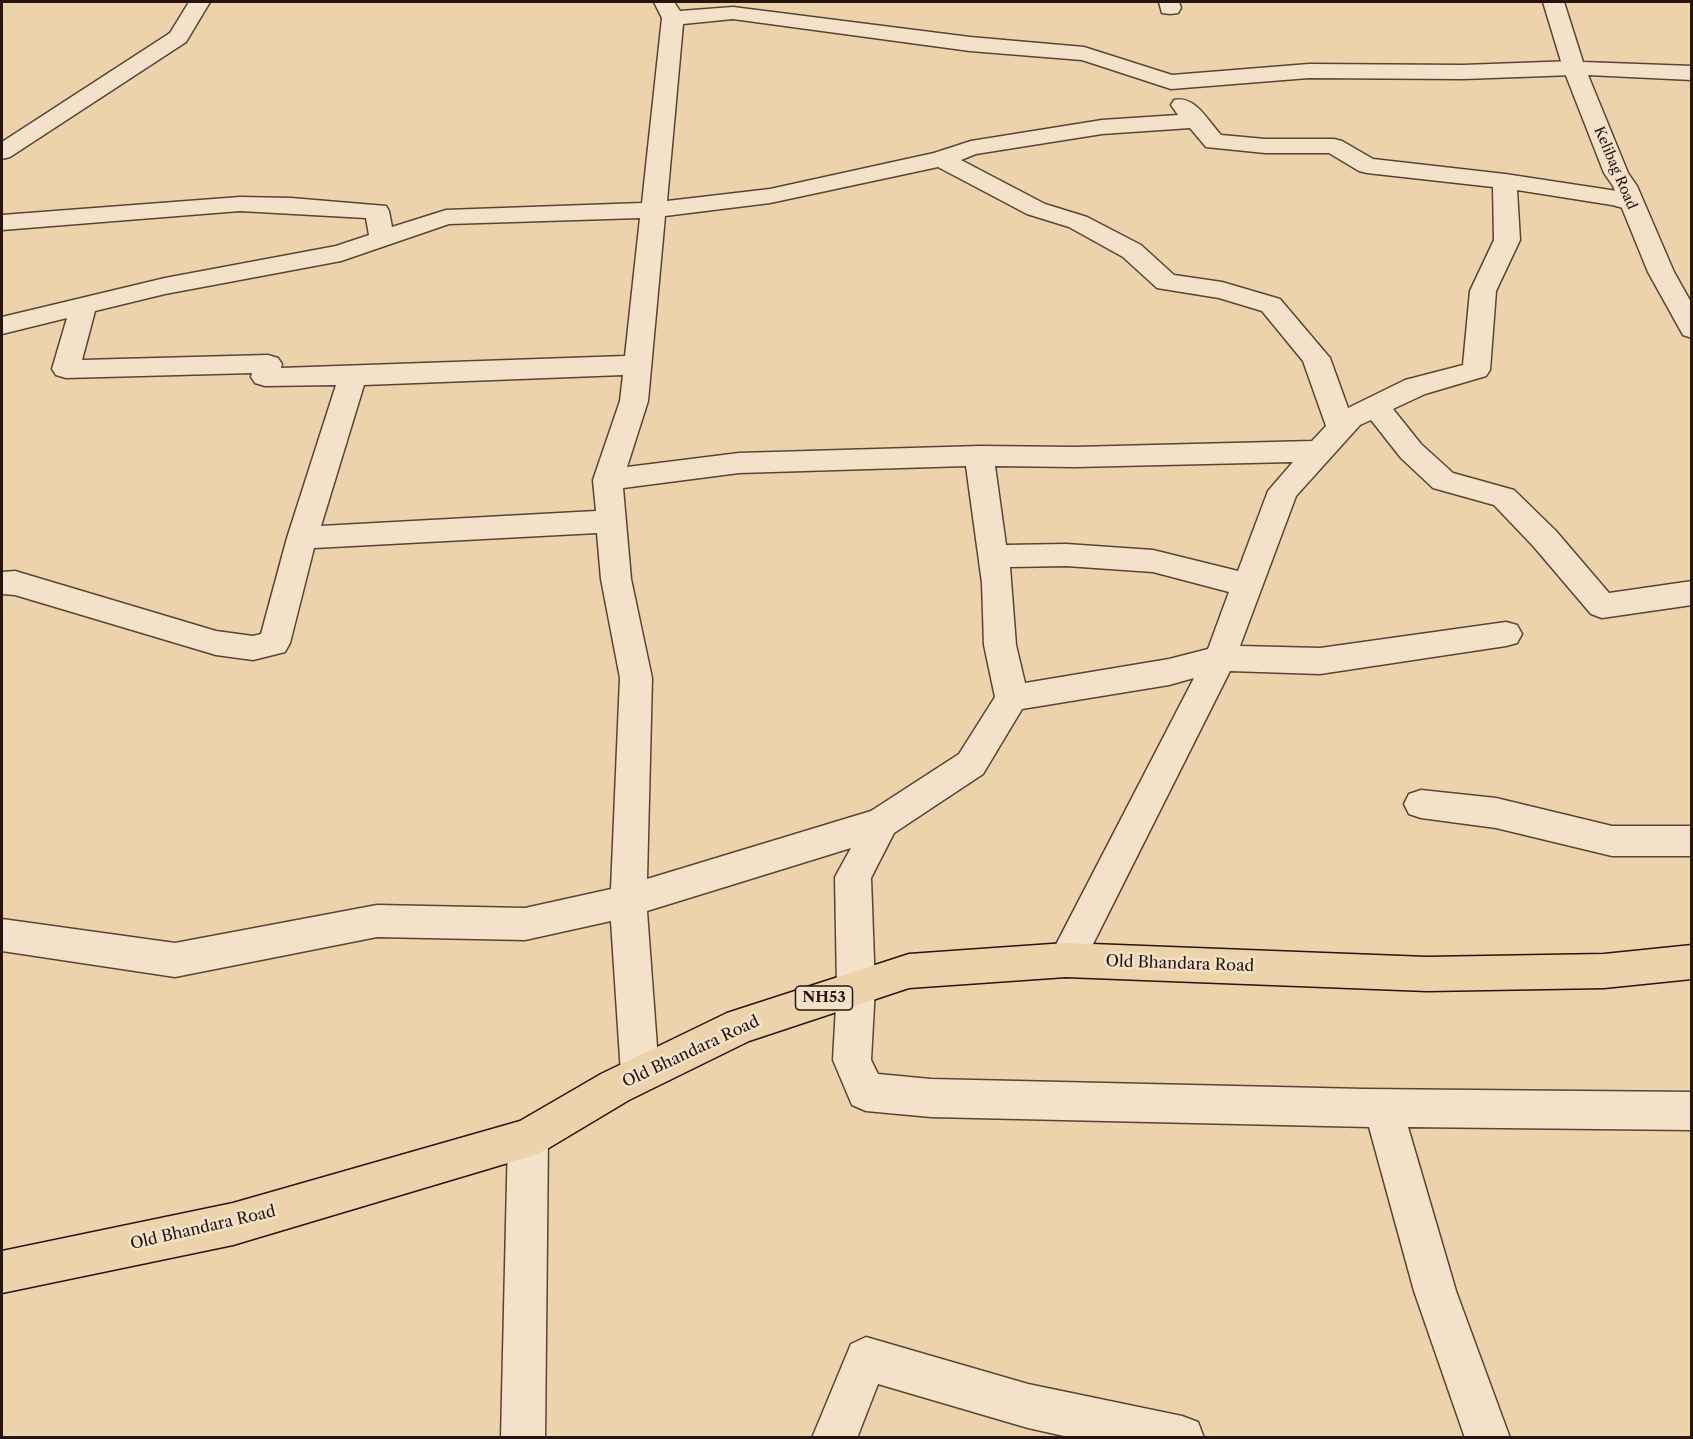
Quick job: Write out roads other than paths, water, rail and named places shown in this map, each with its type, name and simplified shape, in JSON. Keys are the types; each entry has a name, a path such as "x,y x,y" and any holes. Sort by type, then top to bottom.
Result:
{"highway":[{"name":"Old Bhandara Road","path":"2,1272 233,1224 528,1138 640,1074 740,1026 909,971 1066,960 1427,974 1604,971 1692,962"}],"street":[{"path":"2,152 178,37 199,2"},
{"name":"Kelibag Road","path":"1552,2 1574,68 1660,272 1692,329"},
{"path":"640,1074 628,901 636,678 616,579 608,480 634,401 653,210 669,10 733,13 970,44 1084,54 1171,82 1309,71 1463,72 1574,68 1692,73"},
{"path":"1171,82 1179,101 1214,142 1265,146 1334,146 1367,166 1505,181 1617,198 1631,203"},
{"path":"2,325 165,286 342,253 446,217 653,210 770,196 941,159 971,148 1102,127 1197,121"},
{"path":"941,159 1036,209 1078,222 1132,251 1166,282 1222,290 1271,305 1316,358 1341,428"},
{"path":"1066,960 1220,658 1283,491 1350,418 1415,387 1476,370 1483,291 1507,240 1505,181"},
{"path":"2,222 74,217 134,209 252,204 377,211 382,239"},
{"path":"84,305 66,369 268,364 265,377 353,376 637,365"},
{"path":"2,583 15,583 216,643 253,648 274,643 302,538 353,376"},
{"path":"1375,406 1411,451 1443,481 1504,497 1545,539 1602,606 1692,593"},
{"path":"608,480 739,464 980,456 1320,451"},
{"path":"2,935 175,960 377,921 525,924 628,901 882,823 971,764 1012,698 1000,645 993,556 983,495 980,456"},
{"path":"302,538 611,521"},
{"path":"993,556 1066,555 1153,561 1248,585"},
{"path":"1012,698 1168,672 1220,658 1320,661 1506,634"},
{"path":"1421,804 1496,813 1612,841 1692,841"},
{"path":"882,823 853,877 856,988 852,1060 866,1092 931,1098 1383,1108 1692,1111"},
{"path":"1383,1108 1435,1291 1488,1437"},
{"path":"523,1437 528,1138"},
{"path":"834,1437 866,1359 1028,1406 1182,1437"}]}
